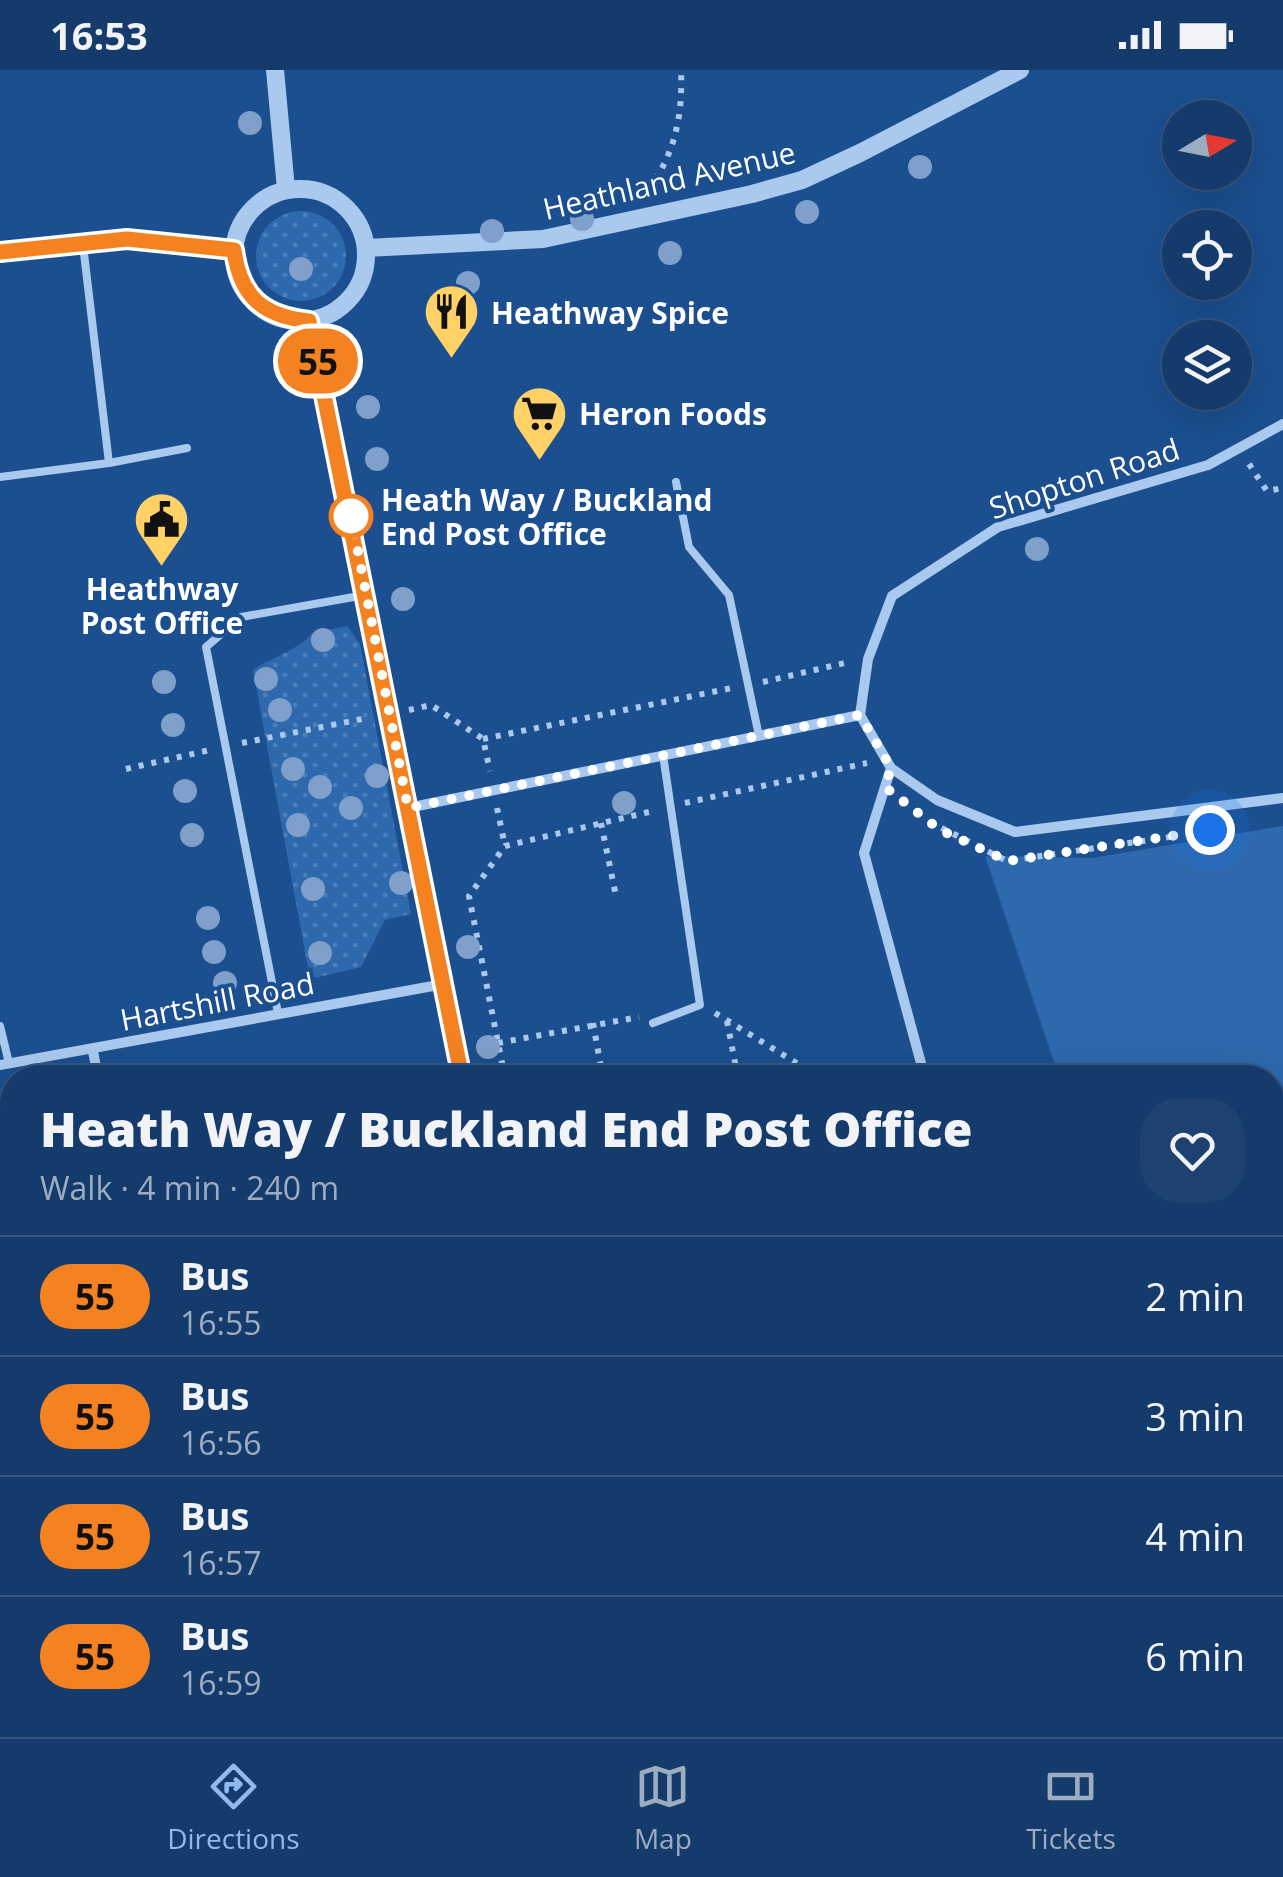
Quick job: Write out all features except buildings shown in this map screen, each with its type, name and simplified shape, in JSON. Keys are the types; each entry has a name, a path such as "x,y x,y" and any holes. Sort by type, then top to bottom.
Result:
{"street":[{"path":"275,70 286,189"},
{"name":"Heathland Avenue","path":"366,248 543,239 624,224 802,180 1020,70"},
{"path":"286,189 314,189 339,201 358,222 366,248 364,273 352,296 333,313 309,321 280,318 254,303 238,279 234,250 238,229 250,211 286,189"},
{"path":"0,252 127,239 234,250"},
{"path":"309,321 460,1065"},
{"name":"Shopton Road","path":"860,715 868,659 892,596 998,527 1208,465 1283,424"},
{"path":"408,808 860,715 891,768 938,800 1015,832 1283,798"},
{"path":"891,768 864,853 921,1065"},
{"name":"Hartshill Road","path":"4,1064 93,1052 278,1013 444,984"},
{"path":"93,1052 96,1065"}],"lane":[{"path":"83,243 110,463"},
{"path":"0,478 187,448"},
{"path":"676,482 690,548 728,595 759,736"},
{"path":"278,1013 206,647 241,617 367,595"},
{"path":"653,1022 700,1005 664,755"},
{"path":"0,1026 4,1064"}],"path":[{"path":"624,224 667,164 682,103 680,70"},
{"path":"1239,448 1266,491 1283,488"},
{"path":"483,739 868,659"},
{"path":"126,768 226,747"},
{"path":"502,1065 469,896 506,846 866,762 885,787"},
{"path":"926,819 1008,861 1191,834"},
{"path":"601,823 616,896"},
{"path":"700,1005 800,1065"},
{"path":"498,1043 634,1015 653,1022"},
{"path":"727,1020 736,1065"},
{"path":"593,1024 601,1065"}],"shaded area":[{"path":"301,211 326,219 338,231 346,256 338,281 326,293 301,301 276,293 264,281 256,256 264,231 276,219"},
{"path":"347,626 360,644 411,914 385,920 361,967 310,979 253,670 312,633"},
{"path":"1283,826 1283,1065 1055,1065 985,856 1092,858"}],"bus line":[{"name":"55","path":"0,252 127,239 234,250 238,279 254,303 280,318 309,321 341,462 459,1065"}],"place":[{"name":"Heathway Spice","path":"452,361"},
{"name":"Heron Foods","path":"540,462"},
{"name":"Heath Way / Buckland End Post Office","path":"351,516"},
{"name":"Heathway Post Office","path":"162,569"}],"route":[{"path":"351,516 408,808 860,715 891,768 885,787 940,830 1008,861 1210,830"}]}
